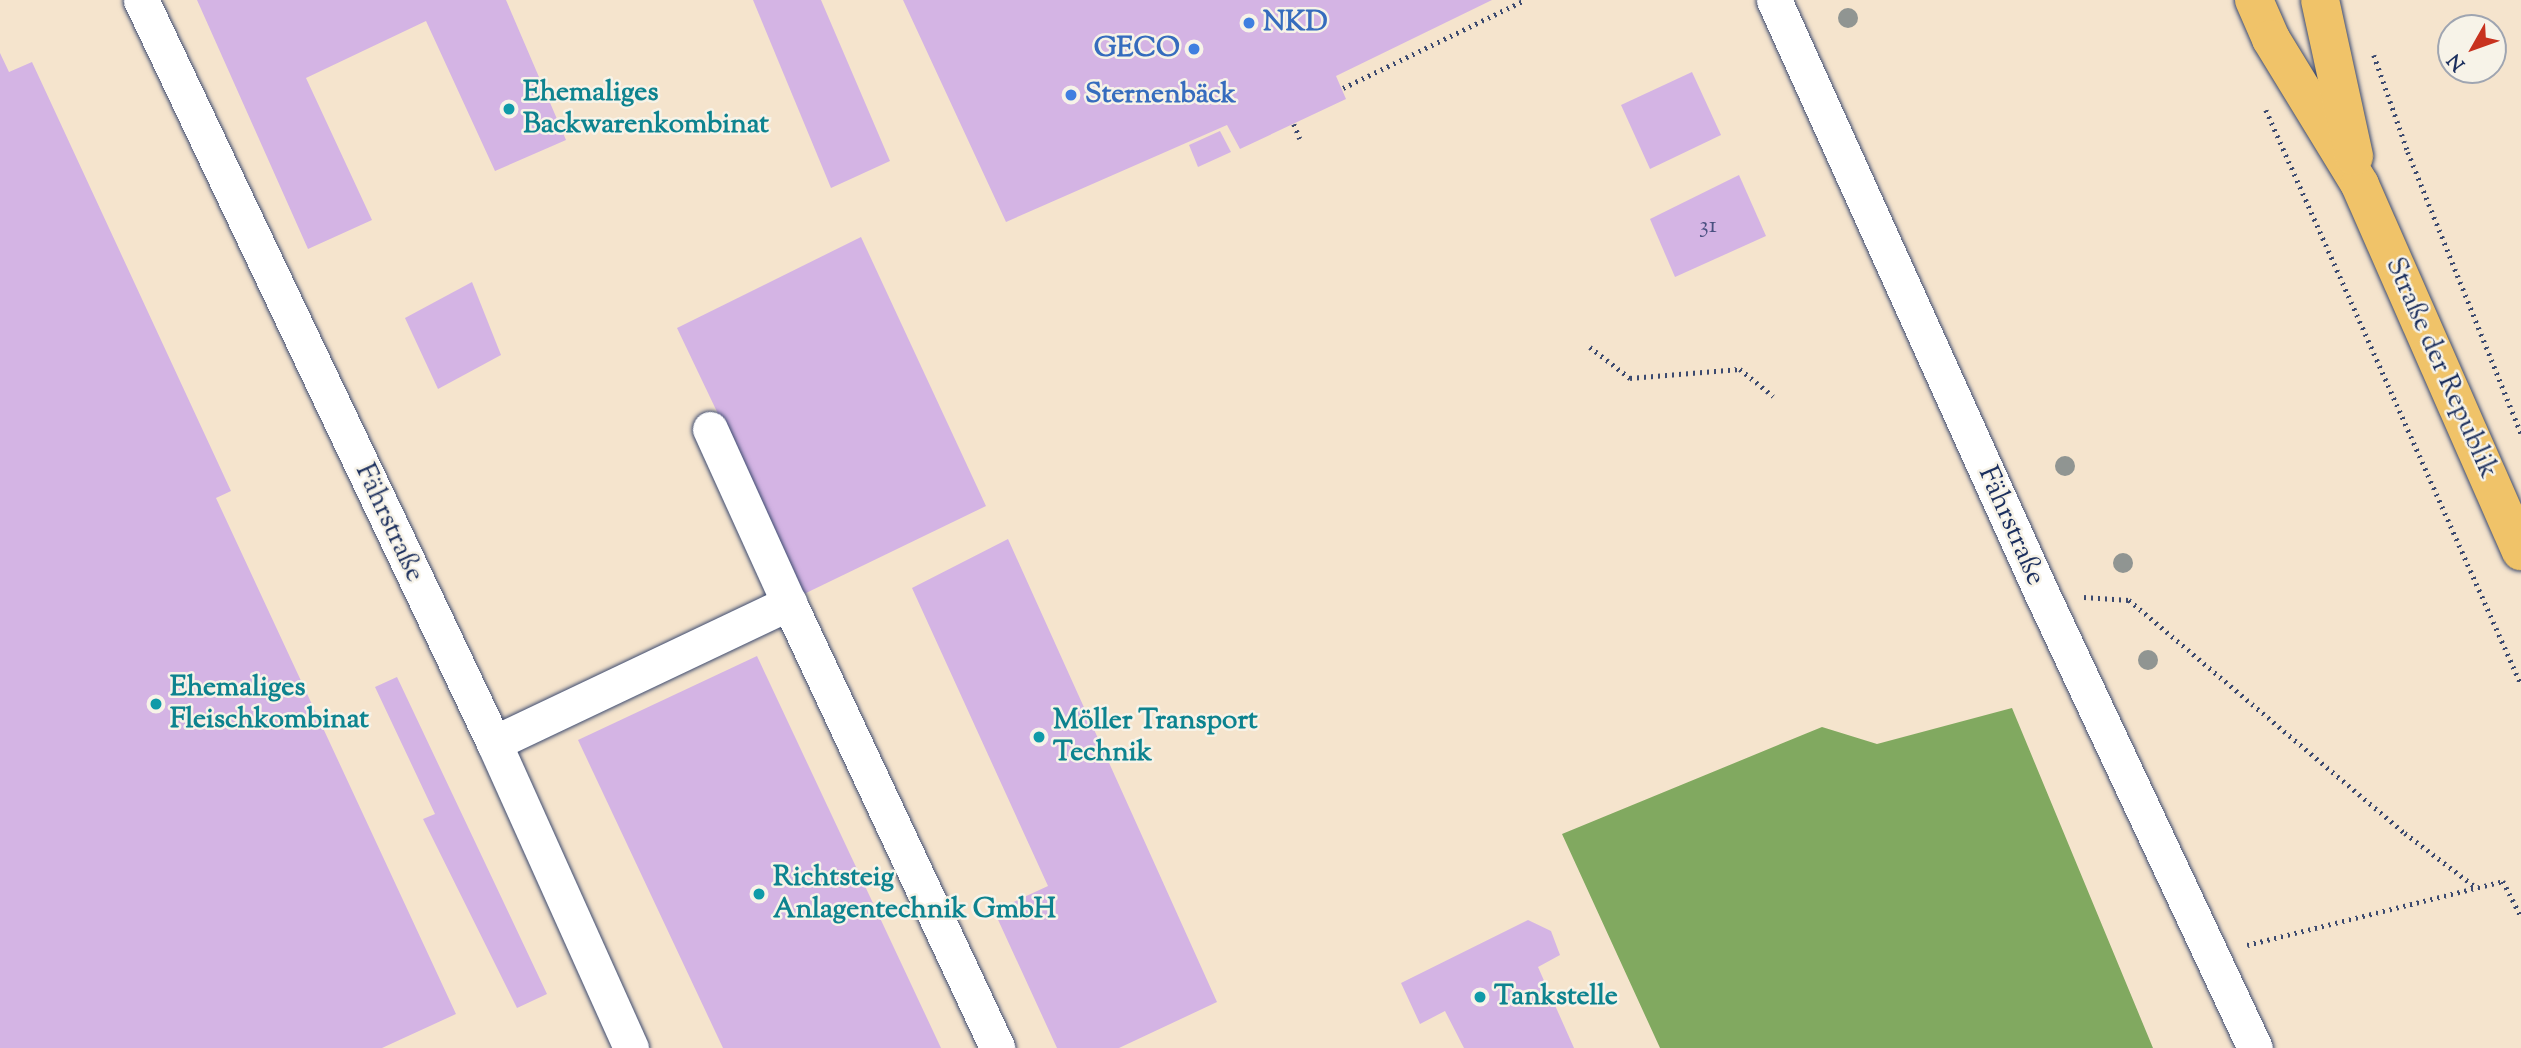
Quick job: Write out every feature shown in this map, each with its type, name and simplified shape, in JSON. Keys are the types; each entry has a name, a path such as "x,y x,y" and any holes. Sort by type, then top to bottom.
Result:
{"main road":[{"name":"Straße der Republik","path":"2254,0 2272,39 2360,185 2521,551"},
{"name":"Straße der Republik","path":"2320,0 2360,185"}],"street":[{"name":"Fährstraße","path":"141,0 494,743 631,1048"},
{"name":"Fährstraße","path":"1774,0 2042,594 2255,1048"},
{"path":"710,429 998,1048"},
{"path":"494,743 789,603"}],"path":[{"path":"1343,88 1525,0"},
{"path":"2373,51 2408,152 2519,422 2521,433"},
{"path":"2262,101 2521,684"},
{"path":"1294,124 1300,139"},
{"path":"1590,346 1630,377 1740,369 1773,396"},
{"path":"2042,594 2129,600 2477,888"},
{"path":"2211,954 2503,881 2521,916"}],"green space":[{"path":"2012,708 2153,1048 1660,1048 1562,834 1822,727 1877,744"}],"building":[{"name":"Ehemaliges Backwarenkombinat","path":"197,0 506,0 566,140 495,171 426,21 306,78 372,220 308,249"},
{"path":"753,0 821,0 890,161 831,188"},
{"path":"903,0 1492,0 1336,76 1346,99 1240,149 1227,125 1006,222"},
{"name":"Ehemaliges Fleischkombinat","path":"0,53 9,72 32,62 231,491 216,498 456,1014 382,1048 0,1048"},
{"path":"1692,72 1721,135 1650,169 1621,105"},
{"path":"1220,131 1231,152 1198,167 1189,145"},
{"path":"1739,175 1766,236 1675,277 1650,219"},
{"path":"861,237 986,506 804,594 677,328"},
{"path":"472,282 501,355 438,389 405,318"},
{"name":"Möller Transport Technik","path":"1008,539 1217,1002 1119,1048 1057,1048 994,911 1048,886 912,588"},
{"name":"Richtsteig Anlagentechnik GmbH","path":"757,656 941,1048 723,1048 578,740"},
{"path":"397,677 547,994 517,1008 423,819 435,814 375,687"},
{"name":"Tankstelle","path":"1528,920 1551,931 1560,955 1538,967 1574,1048 1464,1048 1445,1011 1420,1024 1401,983"}],"place":[{"name":"NKD","path":"1249,23"},
{"name":"GECO","path":"1194,49"},
{"name":"Sternenbäck","path":"1071,95"},
{"name":"Ehemaliges Backwarenkombinat","path":"509,109"},
{"name":"Ehemaliges Fleischkombinat","path":"156,704"},
{"name":"Möller Transport Technik","path":"1039,737"},
{"name":"Richtsteig Anlagentechnik GmbH","path":"759,894"},
{"name":"Tankstelle","path":"1480,997"}]}
